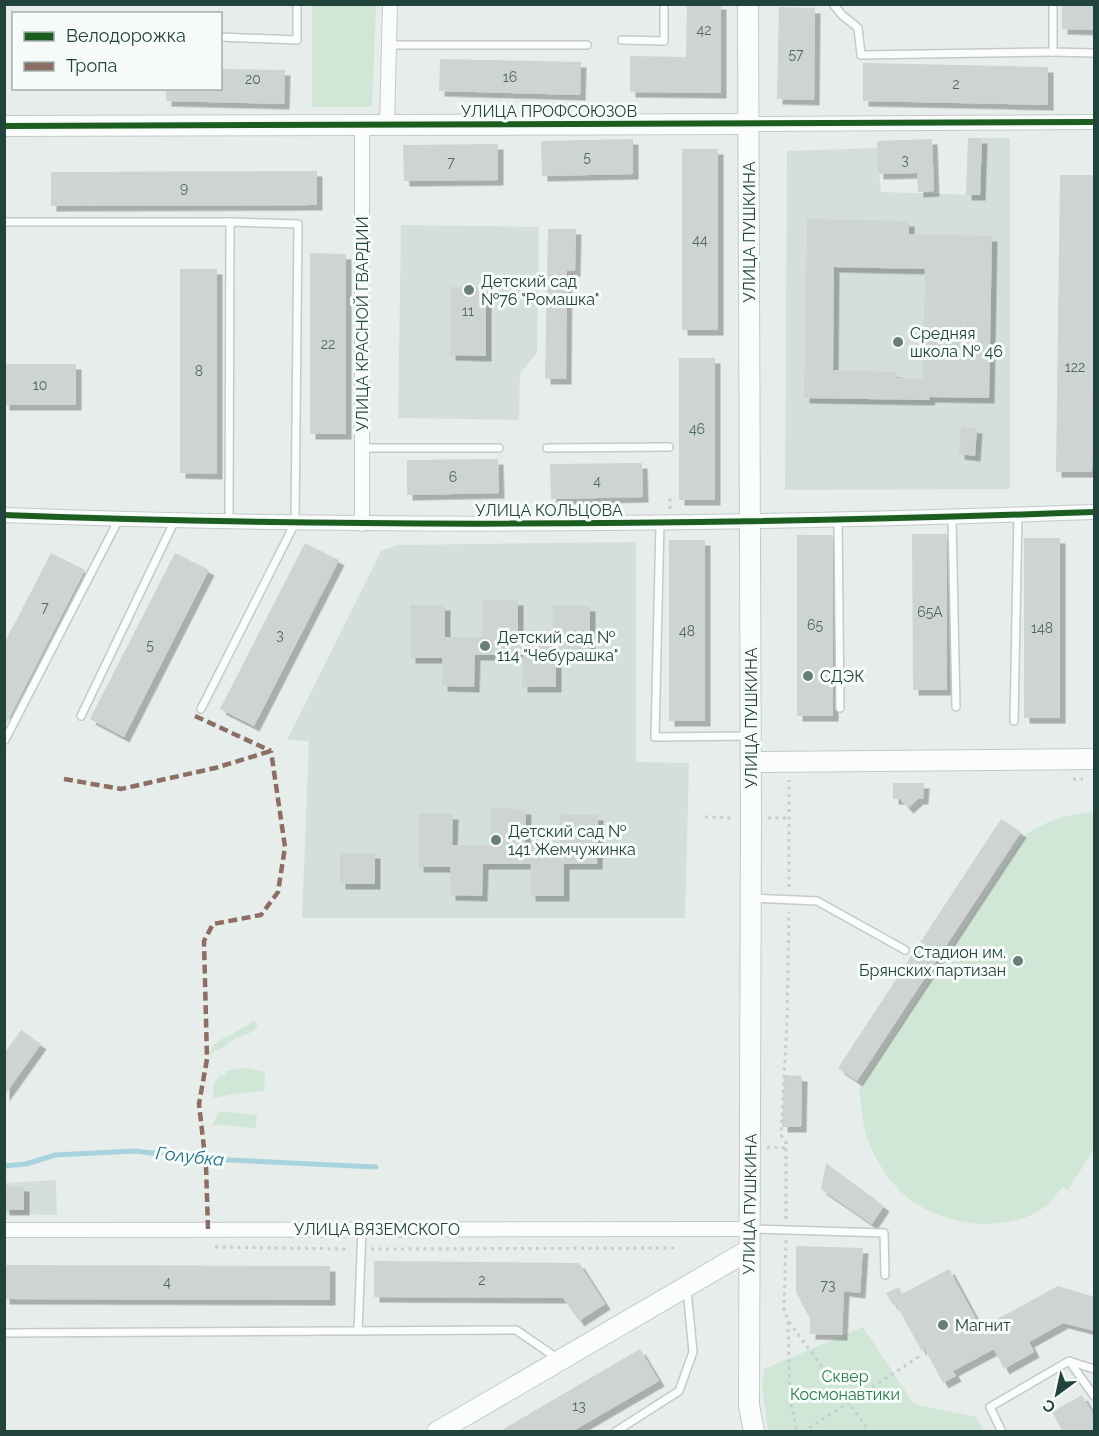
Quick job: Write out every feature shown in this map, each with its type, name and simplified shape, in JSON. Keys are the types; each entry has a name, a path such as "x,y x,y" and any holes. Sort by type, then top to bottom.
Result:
{"main road":[{"name":"УЛИЦА ПУШКИНА","path":"748,4 751,898 749,1405 754,1431"},
{"name":"УЛИЦА ПРОФСОЮЗОВ","path":"4,126 748,124"},
{"path":"750,762 1095,759"},
{"path":"437,1431 749,1250"}],"street":[{"path":"387,125 390,4"},
{"name":"УЛИЦА ПРОФСОЮЗОВ","path":"748,124 1095,122"},
{"name":"УЛИЦА КРАСНОЙ ГВАРДИИ","path":"362,125 362,524"},
{"name":"УЛИЦА КОЛЬЦОВА","path":"4,515 362,524 750,522 1095,512"},
{"name":"УЛИЦА ВЯЗЕМСКОГО","path":"4,1230 749,1229"}],"lane":[{"path":"222,37 297,40 297,4"},
{"path":"622,40 664,41 664,4"},
{"path":"833,4 858,28 861,55 1095,53"},
{"path":"1053,4 1053,52"},
{"path":"389,45 587,45"},
{"path":"4,222 298,224 295,523 201,709"},
{"path":"229,521 230,222"},
{"path":"547,448 669,447"},
{"path":"362,448 499,448"},
{"path":"1014,721 1018,513"},
{"path":"952,515 956,707"},
{"path":"5,740 119,519"},
{"path":"838,519 840,708"},
{"path":"81,716 175,520"},
{"path":"660,522 655,737 750,736"},
{"path":"751,898 817,901 905,950"},
{"path":"358,1331 362,1229"},
{"path":"749,1229 884,1233 885,1275"},
{"path":"615,1431 679,1391 693,1352 686,1288"},
{"path":"4,1333 516,1330 560,1360"},
{"path":"1069,1361 1095,1396"},
{"path":"1002,1431 990,1407 1069,1361 1095,1369"}],"path":[{"path":"790,760 787,1021 781,1135 786,1143 784,1309 788,1321 790,1399 797,1431"},
{"path":"206,1247 678,1248"},
{"path":"788,1321 870,1431"},
{"path":"803,1431 920,1356"}],"shaded area":[{"name":"Средняя школа № 46","path":"982,138 1010,138 1010,489 785,490 787,151 877,148 881,192 979,195"},
{"name":"Детский сад №76 \"Ромашка\"","path":"401,225 539,227 537,353 520,373 519,420 398,418"},
{"path":"636,542 636,762 689,763 685,918 302,918 309,741 287,740 381,551 398,545"},
{"path":"56,1180 57,1215 5,1214 4,1183"}],"green space":[{"path":"312,5 376,5 372,107 312,107"},
{"name":"Стадион им. Брянских партизан","path":"1094,812 1094,1149 1068,1190 1063,1187 1048,1204 1032,1215 993,1224 951,1219 931,1212 899,1190 876,1159 866,1134 859,1089 1026,834 1058,818"},
{"path":"254,1020 258,1027 208,1055 218,1042 233,1035"},
{"path":"247,1068 265,1072 264,1091 213,1098 214,1083 220,1075 225,1075 226,1071"},
{"path":"218,1113 257,1115 256,1128 212,1126"},
{"name":"Сквер Космонавтики","path":"863,1327 914,1404 976,1417 984,1431 768,1431 762,1385 764,1369"}],"building":[{"path":"687,4 721,4 721,93 630,92 630,56 686,57"},
{"path":"1062,4 1095,4 1095,30 1062,29"},
{"path":"779,7 815,8 814,100 777,99"},
{"path":"440,59 581,62 580,95 439,91"},
{"path":"863,63 1048,67 1048,105 863,101"},
{"path":"222,69 285,70 284,104 166,101 166,90 222,90"},
{"path":"968,138 982,138 980,195 966,195"},
{"path":"633,139 633,174 542,176 541,141"},
{"path":"932,139 934,191 918,192 917,173 878,174 877,141"},
{"path":"498,144 498,180 404,181 403,145"},
{"path":"682,149 718,149 718,330 682,330"},
{"path":"317,171 317,205 51,206 51,172"},
{"path":"1060,175 1095,175 1092,472 1056,472"},
{"path":"807,219 909,221 909,234 992,236 989,398 930,397 929,400 804,398","holes":["834,267 925,269 923,378 896,378 896,372 833,370"]},
{"path":"548,229 576,229 575,271 567,271 566,379 545,379"},
{"path":"310,253 346,254 346,434 310,434"},
{"path":"180,269 217,269 217,474 180,473"},
{"path":"451,287 486,287 486,356 450,355"},
{"path":"679,358 715,358 715,500 679,500"},
{"path":"4,364 76,364 76,405 4,405"},
{"path":"961,427 977,428 975,456 959,454"},
{"path":"498,459 499,493 407,495 407,460"},
{"path":"642,463 643,497 551,499 550,464"},
{"path":"912,534 947,534 947,690 913,690"},
{"path":"797,535 833,535 833,716 797,716"},
{"path":"1024,538 1060,538 1060,718 1024,718"},
{"path":"669,540 705,540 705,721 669,721"},
{"path":"305,543 339,560 254,726 220,709"},
{"path":"51,553 85,570 4,728 4,644"},
{"path":"175,553 209,570 124,737 90,719"},
{"path":"482,600 518,600 518,636 552,637 553,605 590,606 590,656 556,655 556,687 522,687 523,655 475,655 474,687 442,686 442,658 410,658 410,605 445,605 445,637 482,637"},
{"path":"893,783 924,783 923,799 918,799 908,808 900,799 893,799"},
{"path":"490,808 526,809 525,845 560,846 560,814 598,815 597,864 564,864 564,896 530,896 531,864 483,864 482,896 450,895 450,867 418,867 418,813 453,814 452,845 490,846"},
{"path":"1001,819 1021,832 857,1081 838,1068"},
{"path":"340,853 375,853 375,884 340,884"},
{"path":"21,1030 41,1044 4,1096 4,1054"},
{"path":"784,1075 802,1076 801,1127 782,1127"},
{"path":"826,1163 884,1206 872,1224 821,1189"},
{"path":"4,1186 24,1186 24,1210 4,1210"},
{"path":"796,1246 863,1248 860,1293 844,1291 842,1335 810,1334 810,1319 796,1292"},
{"path":"374,1261 579,1263 605,1304 579,1321 563,1298 374,1297"},
{"path":"4,1265 330,1266 330,1300 4,1299"},
{"path":"949,1269 981,1328 1058,1286 1095,1297 1095,1331 1063,1323 1029,1342 1034,1352 1004,1369 994,1349 953,1371 956,1376 943,1383 924,1348 921,1350 896,1304 893,1305 886,1293 899,1287 902,1294"},
{"path":"640,1349 659,1381 573,1431 500,1431"},
{"path":"1082,1395 1095,1417 1095,1431 1062,1431 1052,1412"}],"waterway":[{"name":"Голубка","path":"4,1166 26,1164 55,1155 135,1151 209,1159 376,1167"}],"marked path":[{"path":"195,716 271,751"},
{"path":"64,779 121,789 215,768 271,751"},
{"path":"208,1229 206,1166 199,1104 207,1059 204,941 213,924 261,915 278,892 285,847 271,751"}],"cycle path":[{"path":"4,126 1094,122"},
{"path":"4,515 277,522 549,524 822,520 1094,512"}],"place":[{"name":"Детский сад №76 \"Ромашка\"","path":"469,290"},
{"name":"Средняя школа № 46","path":"898,342"},
{"name":"Детский сад № 114 \"Чебурашка\"","path":"485,646"},
{"name":"СДЭК","path":"808,676"},
{"name":"Детский сад № 141 Жемчужинка","path":"496,840"},
{"name":"Стадион им. Брянских партизан","path":"1018,961"},
{"name":"Магнит","path":"943,1325"}]}
